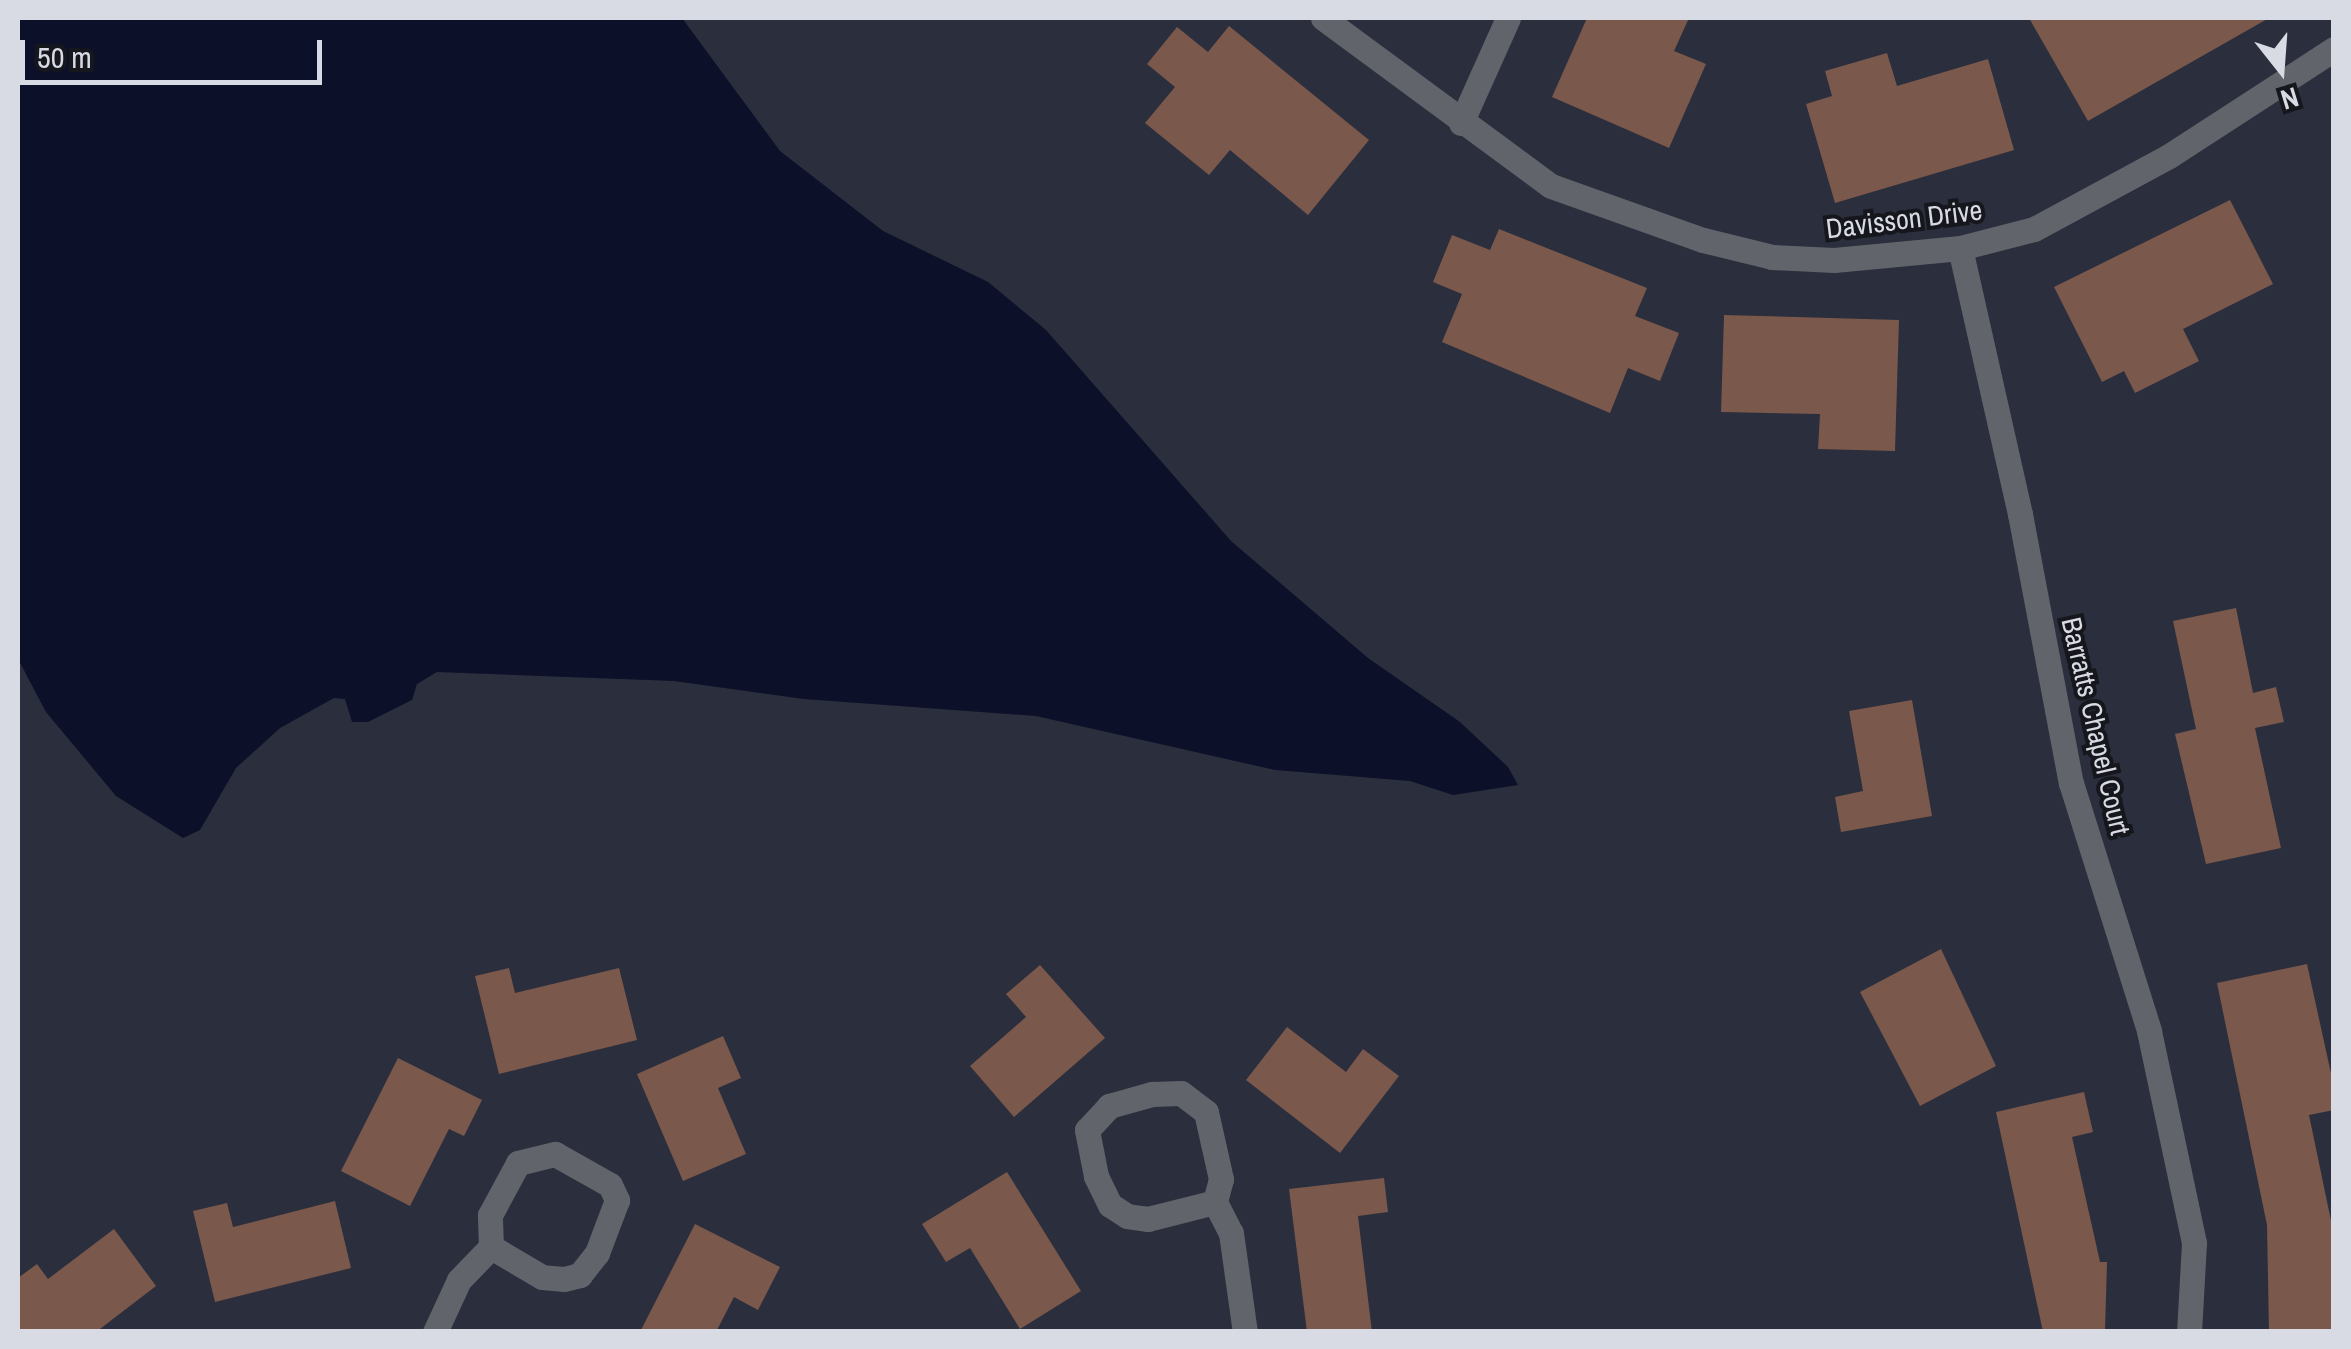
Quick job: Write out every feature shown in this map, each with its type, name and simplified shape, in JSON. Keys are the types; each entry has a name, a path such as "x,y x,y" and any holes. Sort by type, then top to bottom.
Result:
{"street":[{"name":"Davisson Drive","path":"1323,18 1460,123 1551,186 1619,216 1720,244 1772,257 1834,260 1960,248 2034,229 2169,156 2334,49"},
{"path":"1460,123 1508,18"},
{"name":"Barratts Chapel Court","path":"1960,248 2020,514 2072,783 2149,1031 2194,1243 2189,1332"},
{"path":"1216,1202 1148,1219 1127,1216 1103,1190 1087,1130 1109,1106 1181,1092 1206,1112 1220,1179 1216,1202 1231,1233 1246,1332"},
{"path":"435,1332 458,1280 491,1248 490,1215 518,1162 537,1155 574,1163 610,1185 617,1200 610,1230 580,1275 542,1277 491,1248"}],"water":[{"path":"18,18 682,18 780,151 883,231 988,282 1046,330 1231,541 1368,658 1460,722 1508,767 1518,785 1453,795 1410,781 1275,770 1036,716 804,699 674,681 437,672 417,684 412,700 368,722 352,722 345,699 334,698 280,728 236,768 200,830 183,838 116,796 46,712 18,659"}],"building":[{"path":"1587,18 1689,18 1674,51 1706,64 1669,148 1552,97"},
{"path":"2029,18 2269,18 2088,121"},
{"path":"1229,26 1369,140 1308,215 1230,150 1209,175 1145,123 1175,87 1147,64 1177,27 1208,52"},
{"path":"1887,53 1897,86 1988,59 2014,150 1835,203 1806,104 1832,96 1825,71"},
{"path":"2230,200 2273,284 2183,329 2199,361 2135,393 2124,371 2102,382 2054,287"},
{"path":"1499,229 1647,288 1635,316 1679,333 1660,381 1628,368 1610,413 1442,342 1462,294 1433,282 1452,235 1490,250"},
{"path":"1724,315 1899,320 1895,451 1818,449 1820,414 1721,412"},
{"path":"2236,608 2253,693 2276,687 2284,722 2255,728 2281,848 2206,864 2175,734 2196,729 2173,621"},
{"path":"1912,700 1932,816 1841,832 1835,797 1863,791 1849,711"},
{"path":"1941,949 1996,1066 1920,1106 1860,992"},
{"path":"2307,964 2334,1087 2334,1110 2309,1115 2334,1235 2334,1332 2269,1332 2267,1225 2217,983"},
{"path":"1040,965 1105,1038 1014,1117 970,1066 1026,1017 1006,994"},
{"path":"509,968 515,993 619,968 637,1040 499,1074 475,976"},
{"path":"1287,1027 1346,1072 1363,1049 1399,1076 1340,1153 1246,1080"},
{"path":"723,1036 741,1078 718,1088 746,1154 683,1181 637,1074"},
{"path":"398,1058 482,1100 464,1136 449,1129 410,1206 341,1171"},
{"path":"2084,1092 2093,1132 2072,1137 2100,1262 2107,1262 2105,1332 2043,1332 1996,1112"},
{"path":"1007,1172 1081,1291 1020,1329 970,1248 946,1262 922,1224"},
{"path":"1384,1178 1388,1212 1358,1216 1372,1332 1307,1332 1289,1189"},
{"path":"335,1201 351,1268 215,1302 193,1211 227,1203 233,1227"},
{"path":"695,1224 780,1267 758,1310 734,1297 716,1332 640,1332"},
{"path":"114,1229 156,1286 96,1332 18,1332 18,1278 37,1264 48,1279"}]}
